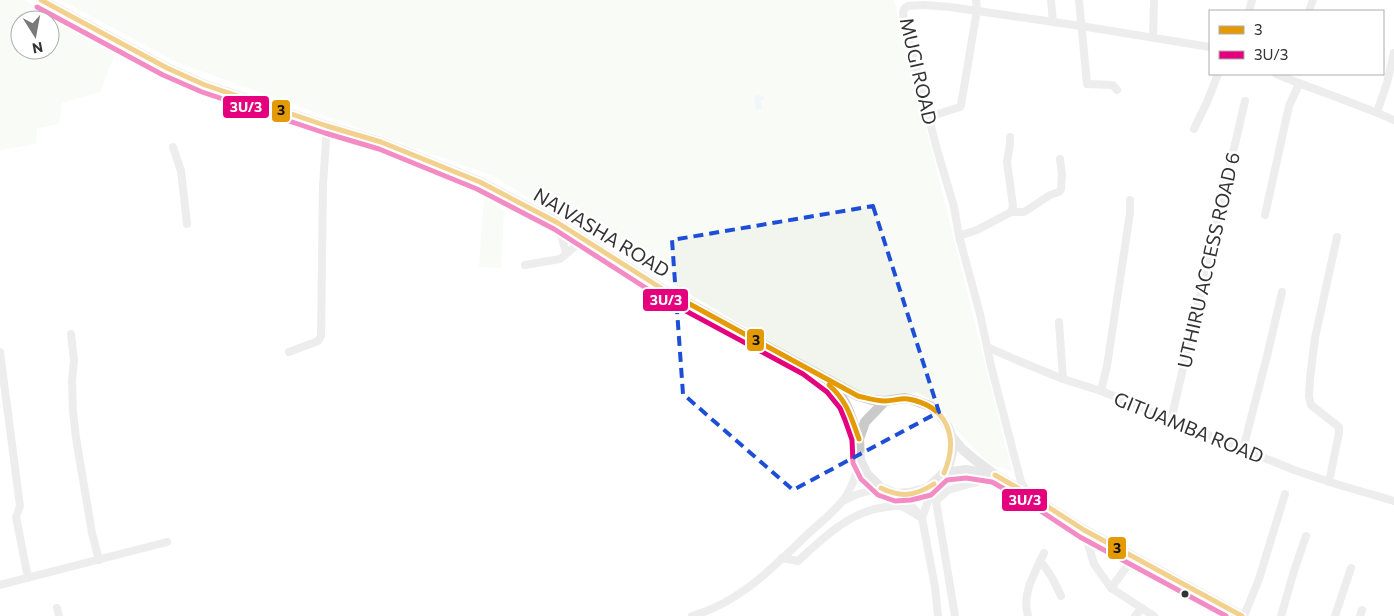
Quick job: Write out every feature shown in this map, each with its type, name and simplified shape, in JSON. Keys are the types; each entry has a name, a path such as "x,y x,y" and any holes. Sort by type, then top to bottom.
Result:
{"main road":[{"name":"NAIVASHA ROAD","path":"41,0 135,52 205,85 381,142 480,182 558,223 664,290 858,396 884,401"},
{"name":"NAIVASHA ROAD","path":"807,368 840,394 846,404 858,439"},
{"path":"906,398 930,406 939,414 948,427 951,436 952,453 948,467 934,484 928,488 910,493 896,494 882,488 867,474 860,460 858,439 865,422 884,401 906,398"},
{"path":"951,436 961,448 997,476 1084,530 1243,616"},
{"path":"944,473 966,470 997,476"}],"street":[{"path":"929,117 960,107 963,100 977,10 976,0"},
{"path":"1051,0 1053,22"},
{"path":"1079,0 1087,84 1113,85 1117,90"},
{"path":"1153,37 1154,0"},
{"name":"MUGI ROAD","path":"1028,494 1021,482 959,236 954,207 904,21 904,8 908,6 950,3 977,10 1209,47"},
{"path":"1377,112 1387,83 1394,53"},
{"path":"1194,129 1218,75"},
{"path":"1281,75 1299,84 1350,101 1394,120"},
{"path":"1265,215 1289,106 1299,84"},
{"name":"UTHIRU ACCESS ROAD 6","path":"1172,420 1245,101"},
{"path":"289,352 318,341 321,336 323,185 327,126"},
{"path":"1010,137 1007,162 1011,212"},
{"path":"173,147 181,171 188,224"},
{"path":"959,236 977,230 1011,212 1024,212 1050,195 1059,192 1062,174 1060,159"},
{"path":"1101,391 1130,213 1130,200"},
{"path":"558,223 566,253"},
{"path":"1329,482 1339,427 1311,405 1309,396 1315,338 1337,237"},
{"path":"525,265 560,259 584,239"},
{"path":"1243,449 1268,356 1282,292"},
{"path":"1059,322 1063,379"},
{"path":"71,334 74,361 72,381 73,412 76,438 92,533 99,560"},
{"name":"GITUAMBA ROAD","path":"987,347 1063,379 1101,391 1294,470 1329,482 1394,499"},
{"path":"0,352 20,506 16,517 28,578"},
{"path":"842,502 854,478 860,460"},
{"path":"934,484 922,518 938,614 954,613 936,501 948,490 997,476"},
{"path":"692,616 733,599 745,590 842,502 858,494 882,488"},
{"path":"896,494 909,503 922,518"},
{"path":"1243,616 1259,579 1285,494"},
{"path":"782,558 798,561 828,534 845,522 864,513 900,506 922,518"},
{"path":"1084,530 1094,564 1110,588 1154,616"},
{"path":"1281,616 1306,536"},
{"path":"0,585 48,571 167,542"},
{"path":"1028,616 1025,608 1026,596 1044,553"},
{"path":"1110,588 1134,558"},
{"path":"1040,562 1053,578 1061,596"},
{"path":"1335,616 1351,568"},
{"path":"1135,616 1142,608"}],"highlighted area":[{"path":"873,206 939,412 793,490 683,394 672,240"}],"shaded area":[{"path":"0,0 24,0 42,10 10,10 10,60 60,60 60,20 116,51 100,92 62,103 59,124 37,128 36,144 0,150"},
{"path":"61,0 894,0 1012,471 990,464 966,441 939,405 917,392 891,397 876,397 856,391 728,317 491,175 181,64"},
{"path":"760,95 764,99 761,100 762,109 756,110 754,96"},
{"path":"484,197 504,210 501,268 479,267"}],"transit line":[{"name":"3","path":"41,0 167,68 205,85 381,142 480,182 558,223 664,290 858,396 882,401 908,399 922,403 941,416 947,426 950,436 950,448 944,473"},
{"name":"3U/3","path":"37,7 163,75 202,92 379,149 477,189 554,229 660,297 803,374 827,392 840,408 845,420 852,440 853,463 861,479 878,495 895,501 911,500 931,495 947,480 966,478 992,482 1024,500 1080,537 1226,616"},
{"name":"3","path":"829,385 844,403 859,439"},
{"name":"3","path":"995,475 1084,530 1242,616"},
{"name":"3","path":"881,488 895,493 908,494 921,491 934,484"}]}
